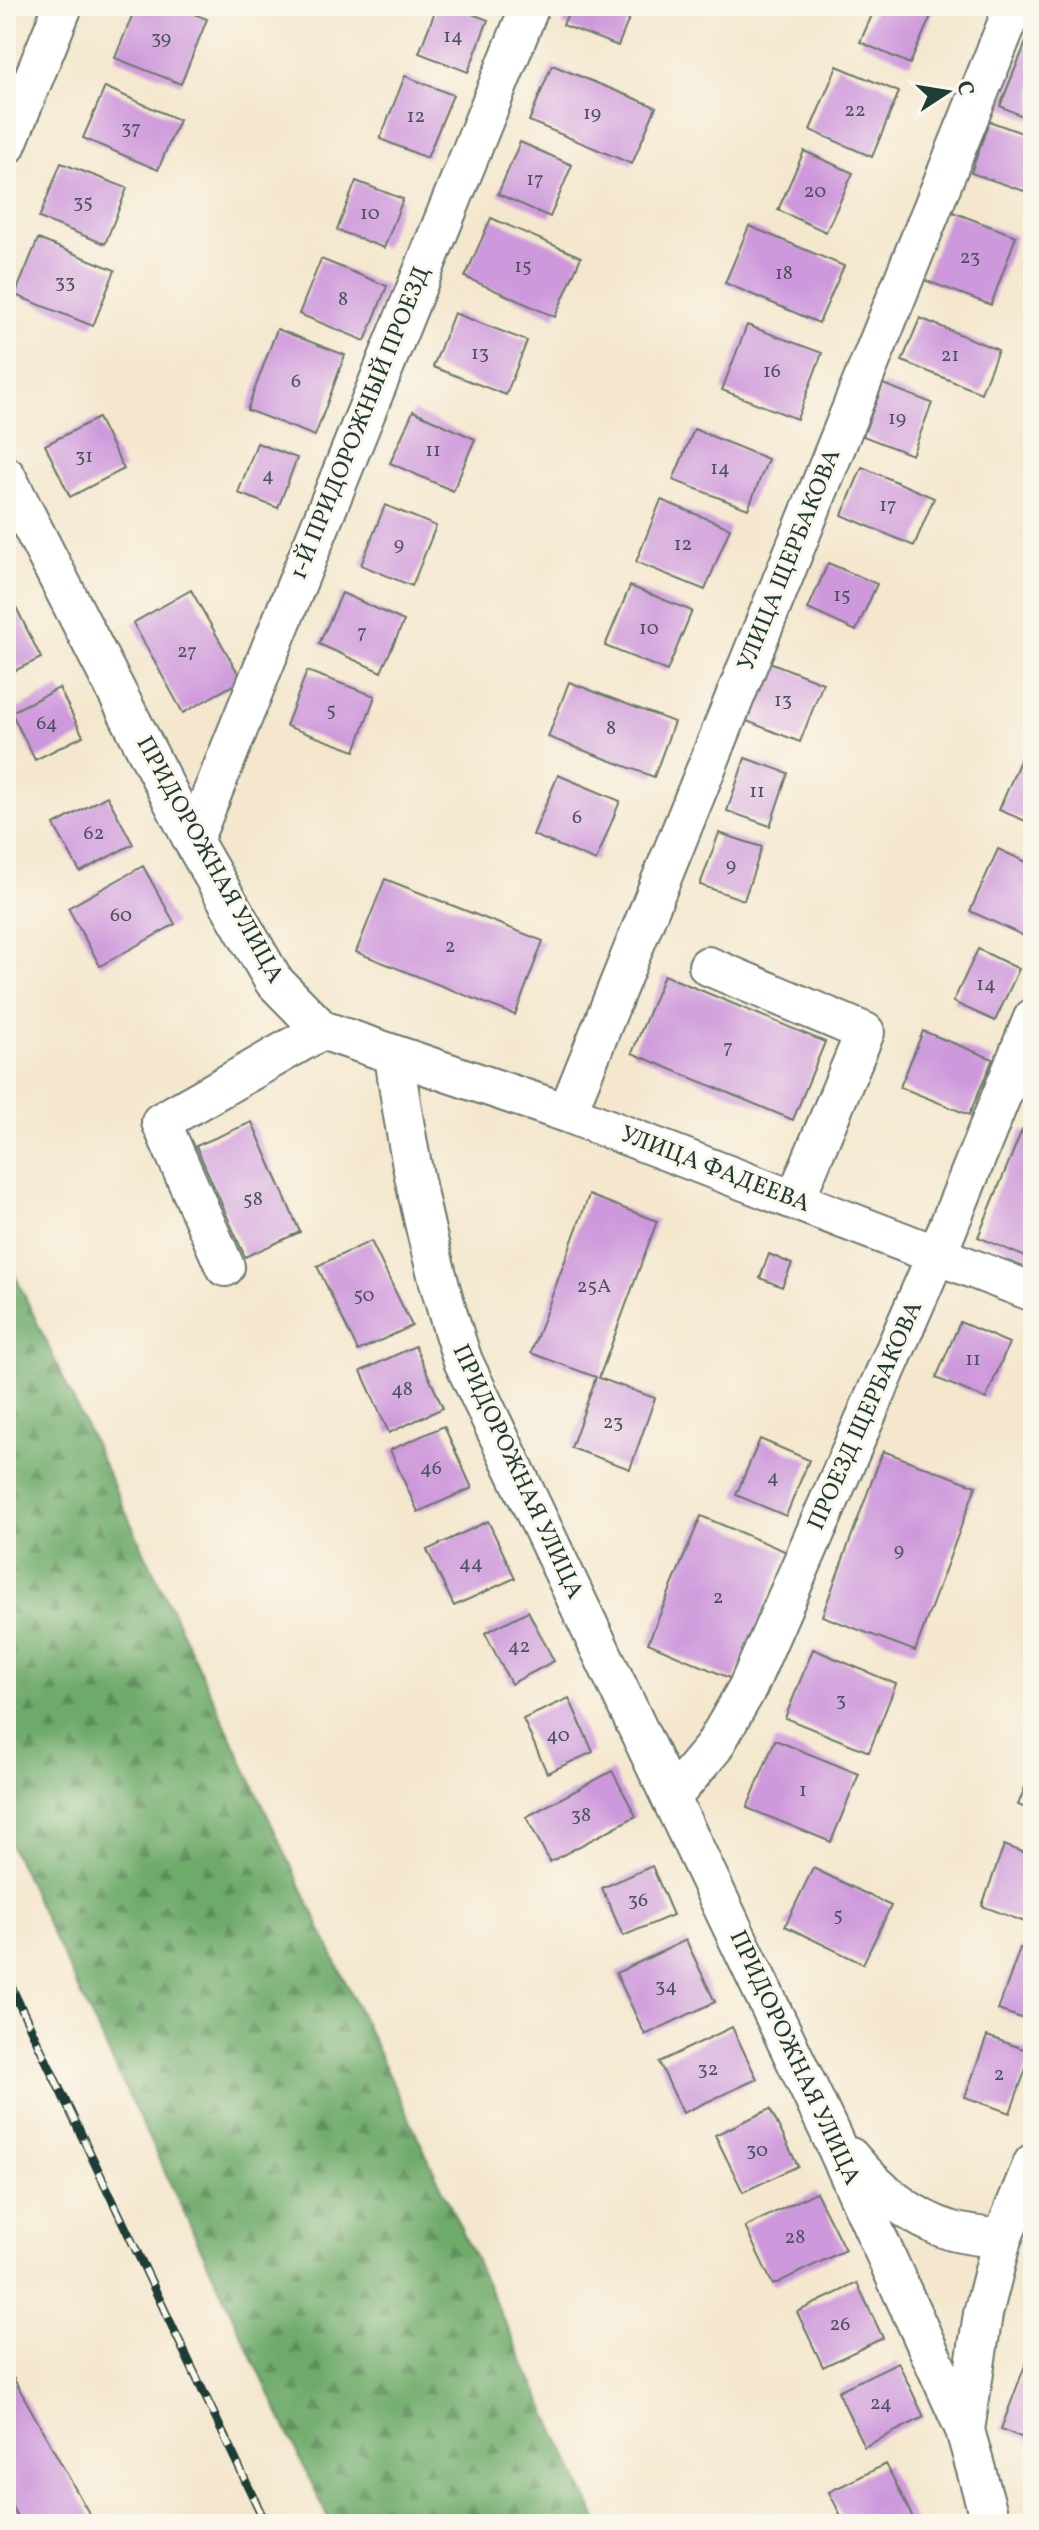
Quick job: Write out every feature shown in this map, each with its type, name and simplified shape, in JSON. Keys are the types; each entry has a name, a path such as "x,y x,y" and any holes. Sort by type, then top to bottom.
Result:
{"street":[{"path":"6,146 63,6"},
{"name":"1-Й ПРИДОРОЖНЫЙ ПРОЕЗД","path":"193,841 530,6"},
{"name":"УЛИЦА ЩЕРБАКОВА","path":"567,1113 1014,6"},
{"name":"ПРИДОРОЖНАЯ УЛИЦА","path":"6,476 193,841 273,980 322,1030 394,1055 407,1148 441,1298 463,1361 830,2133 965,2430 991,2524"},
{"path":"708,966 865,1032 795,1200"},
{"name":"ПРОЕЗД ЩЕРБАКОВА","path":"671,1798 713,1748 748,1687 937,1255 1033,1018"},
{"path":"225,1267 161,1122 322,1030"},
{"name":"УЛИЦА ФАДЕЕВА","path":"394,1055 567,1113 1033,1292"},
{"path":"830,2133 866,2177 913,2213 952,2231 1002,2239"},
{"path":"965,2430 983,2314 1002,2239 1033,2163"}],"green space":[{"path":"6,1256 599,2524 331,2524 6,1836"}],"building":[{"path":"136,6 173,6 207,19 181,84 115,58"},
{"path":"437,6 452,6 488,20 468,72 419,53"},
{"path":"571,6 634,6 618,46 563,25"},
{"path":"876,6 926,6 934,9 910,64 860,42"},
{"path":"1029,35 1033,36 1033,121 1000,106"},
{"path":"552,65 656,107 632,164 529,121"},
{"path":"837,66 899,92 872,157 810,130"},
{"path":"405,76 453,95 427,158 380,139"},
{"path":"105,87 179,120 158,170 83,138"},
{"path":"989,121 1033,137 1033,194 971,173"},
{"path":"520,142 572,165 550,217 498,194"},
{"path":"804,151 853,173 826,232 778,210"},
{"path":"61,163 127,188 105,244 39,218"},
{"path":"356,181 403,199 384,248 337,230"},
{"path":"950,211 1016,236 991,305 924,280"},
{"path":"491,218 581,257 555,317 465,277"},
{"path":"749,226 844,266 819,323 725,283"},
{"path":"38,239 115,270 93,326 15,295"},
{"path":"321,259 387,286 365,341 299,314"},
{"path":"454,313 527,341 506,395 433,367"},
{"path":"920,318 998,350 981,393 902,361"},
{"path":"747,325 822,353 797,419 722,390"},
{"path":"277,329 345,355 315,436 247,410"},
{"path":"883,384 932,403 912,455 863,436"},
{"path":"413,411 475,439 453,491 390,463"},
{"path":"98,418 124,469 70,497 45,445"},
{"path":"694,429 768,459 748,509 673,480"},
{"path":"257,443 297,458 278,508 238,493"},
{"path":"862,467 934,498 914,546 842,515"},
{"path":"661,500 730,528 705,590 636,562"},
{"path":"385,505 436,526 412,586 361,565"},
{"path":"828,563 877,584 856,631 808,609"},
{"path":"630,586 692,611 667,671 605,646"},
{"path":"191,590 242,680 183,713 133,623"},
{"path":"342,593 404,621 381,672 319,644"},
{"path":"15,605 41,658 6,675 6,610"},
{"path":"767,661 823,683 800,742 744,720"},
{"path":"307,671 375,696 355,751 286,726"},
{"path":"569,682 674,722 654,777 548,737"},
{"path":"59,688 83,736 35,760 11,712"},
{"path":"745,758 788,773 770,826 727,811"},
{"path":"1021,758 1033,764 1033,824 999,810"},
{"path":"558,775 620,801 596,861 533,835"},
{"path":"107,796 133,844 80,872 54,825"},
{"path":"719,833 762,847 744,900 700,885"},
{"path":"998,849 1033,865 1033,940 970,911"},
{"path":"143,866 175,924 100,966 68,908"},
{"path":"385,879 543,941 515,1015 356,952"},
{"path":"978,949 1019,969 995,1021 953,1002"},
{"path":"664,975 825,1042 793,1120 632,1053"},
{"path":"923,1031 993,1059 969,1115 900,1087"},
{"path":"252,1122 300,1232 245,1257 196,1146"},
{"path":"1022,1130 1033,1135 1033,1260 978,1237"},
{"path":"589,1195 657,1221 599,1378 655,1398 630,1469 571,1448 596,1377 531,1353"},
{"path":"371,1241 412,1326 358,1351 317,1266"},
{"path":"769,1254 792,1264 782,1287 760,1278"},
{"path":"960,1322 1009,1343 986,1399 936,1378"},
{"path":"415,1346 443,1408 389,1433 361,1371"},
{"path":"444,1426 472,1488 418,1512 390,1450"},
{"path":"760,1439 809,1460 786,1516 736,1495"},
{"path":"883,1451 976,1486 915,1651 822,1616"},
{"path":"701,1516 787,1552 734,1680 648,1643"},
{"path":"488,1521 515,1578 454,1606 427,1550"},
{"path":"528,1611 554,1661 511,1684 485,1633"},
{"path":"813,1649 896,1684 869,1752 785,1718"},
{"path":"569,1698 593,1752 547,1773 523,1719"},
{"path":"775,1740 859,1774 831,1842 747,1808"},
{"path":"1033,1767 1033,1811 1018,1805"},
{"path":"612,1771 636,1816 550,1862 526,1817"},
{"path":"1004,1845 1033,1856 1033,1925 982,1906"},
{"path":"652,1866 673,1915 623,1936 602,1888"},
{"path":"813,1868 891,1906 863,1964 785,1926"},
{"path":"686,1940 715,2002 645,2035 616,1973"},
{"path":"1020,1948 1033,1953 1033,2022 998,2010"},
{"path":"732,2027 757,2079 683,2113 659,2062"},
{"path":"987,2036 1032,2052 1010,2113 965,2097"},
{"path":"770,2109 798,2166 743,2192 715,2135"},
{"path":"816,2192 845,2250 773,2285 745,2227"},
{"path":"857,2283 883,2338 823,2367 797,2312"},
{"path":"1029,2355 1033,2357 1033,2442 1001,2429"},
{"path":"898,2362 924,2417 864,2447 838,2391"},
{"path":"6,2365 95,2524 21,2524 6,2496"},
{"path":"886,2464 916,2524 845,2524 829,2492"}],"railway":[{"path":"6,1976 266,2524"}]}
